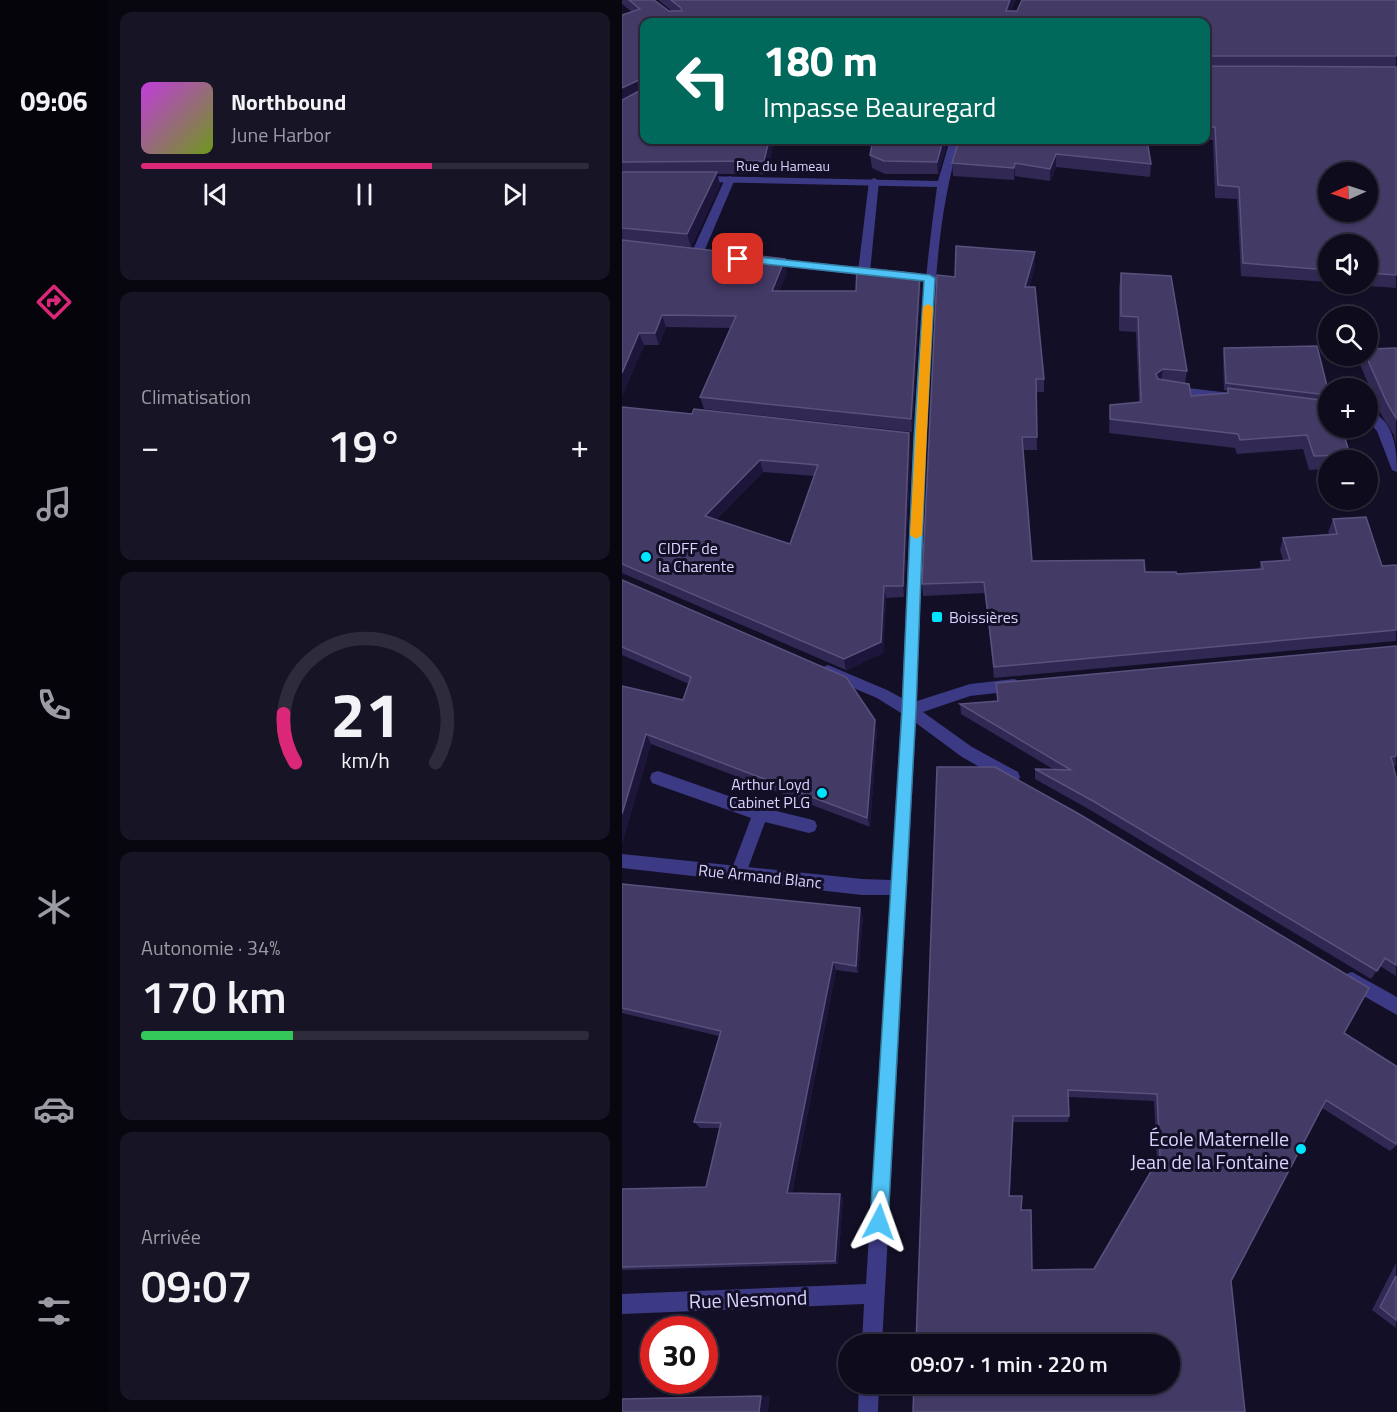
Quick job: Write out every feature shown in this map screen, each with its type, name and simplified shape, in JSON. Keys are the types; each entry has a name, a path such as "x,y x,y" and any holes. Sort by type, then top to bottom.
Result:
{"street":[{"path":"872,1334 909,710 914,439 925,278 943,184 954,144"},
{"name":"Rue du Hameau","path":"687,179 943,184"},
{"path":"697,254 730,179"},
{"path":"864,272 874,181"},
{"path":"752,260 887,274"},
{"path":"1162,389 1240,398"},
{"path":"1378,423 1396,467"},
{"path":"817,666 882,694 909,710 967,752 1026,785"},
{"path":"909,710 970,690 1032,683"},
{"path":"658,778 760,814 809,826"},
{"path":"738,874 760,814"},
{"name":"Rue Armand Blanc","path":"622,861 862,887 899,888"},
{"path":"1336,970 1396,1007"},
{"name":"Rue Nesmond","path":"622,1304 874,1294"},
{"path":"868,1412 869,1394"}],"building":[{"path":"629,0 654,0 669,11 682,11 671,0 1010,0 1006,11 1017,11 1022,0 1396,0 1396,56 1210,56 1210,18 640,18 640,79 622,88 622,15 640,9"},
{"path":"1210,66 1396,67 1396,275 1378,274 1378,234 1318,234 1318,269 1243,263 1239,187 1218,185 1215,127 1210,127"},
{"path":"640,91 640,144 768,144 764,161 622,162 622,100"},
{"path":"872,144 942,144 937,162 884,161 870,155"},
{"path":"958,144 1148,144 1151,164 1056,154 1050,169 1015,163 1014,168 952,163"},
{"path":"622,172 717,172 687,234 622,228"},
{"path":"622,240 785,259 772,291 856,291 857,267 920,274 911,419 700,397 736,316 662,315 655,333 639,333 622,373"},
{"path":"956,246 1035,252 1025,287 1035,287 1044,379 1036,379 1037,437 1022,437 1032,561 1144,560 1145,572 1176,572 1177,574 1263,569 1261,562 1290,560 1283,538 1337,534 1333,519 1366,517 1382,566 1396,565 1396,630 994,667 984,582 922,584 937,275 955,277"},
{"path":"1121,273 1171,276 1187,371 1163,369 1156,374 1158,379 1189,384 1191,396 1228,393 1228,388 1318,400 1318,438 1345,438 1349,450 1318,450 1318,456 1314,456 1307,435 1240,440 1238,434 1110,419 1110,405 1141,402 1138,317 1121,316"},
{"path":"1317,346 1318,366 1322,366 1325,378 1318,378 1318,394 1226,383 1224,348"},
{"path":"1396,348 1396,418 1370,366 1378,366 1378,349"},
{"path":"622,407 692,414 694,409 909,433 903,586 884,586 881,642 844,659 622,564","holes":["760,460 818,465 790,544 705,516"]},
{"path":"622,580 846,677 875,720 867,818 646,734 622,814 622,686 683,700 691,677 622,647"},
{"path":"1396,646 1396,756 1391,757 1396,777 1396,965 1385,958 1377,971 1093,801 1035,769 1071,770 960,704 998,701 996,683"},
{"path":"937,767 995,767 1079,814 1369,988 1344,1033 1396,1066 1396,1144 1326,1100 1231,1281 1245,1412 913,1412 914,1394 1180,1394 1180,1334 916,1334","holes":["1068,1090 1157,1094 1160,1156 1094,1269 1032,1270 1031,1210 1021,1210 1022,1196 1009,1196 1013,1116 1069,1116"]},
{"path":"622,884 860,908 856,966 833,962 787,1193 840,1194 835,1261 622,1267 622,1189 706,1187 721,1123 694,1122 721,1031 622,1008"},
{"path":"1396,1276 1396,1320 1380,1307"},
{"path":"761,1396 759,1412 622,1412 622,1399"}],"slow traffic":[{"path":"916,535 928,307"}],"place":[{"name":"CIDFF de la Charente","path":"646,557"},
{"name":"Boissières","path":"937,617"},
{"name":"Arthur Loyd Cabinet PLG","path":"822,793"},
{"name":"École Maternelle Jean de la Fontaine","path":"1301,1149"}],"route":[{"path":"738,259 930,278 920,439 909,710 879,1222"}]}
